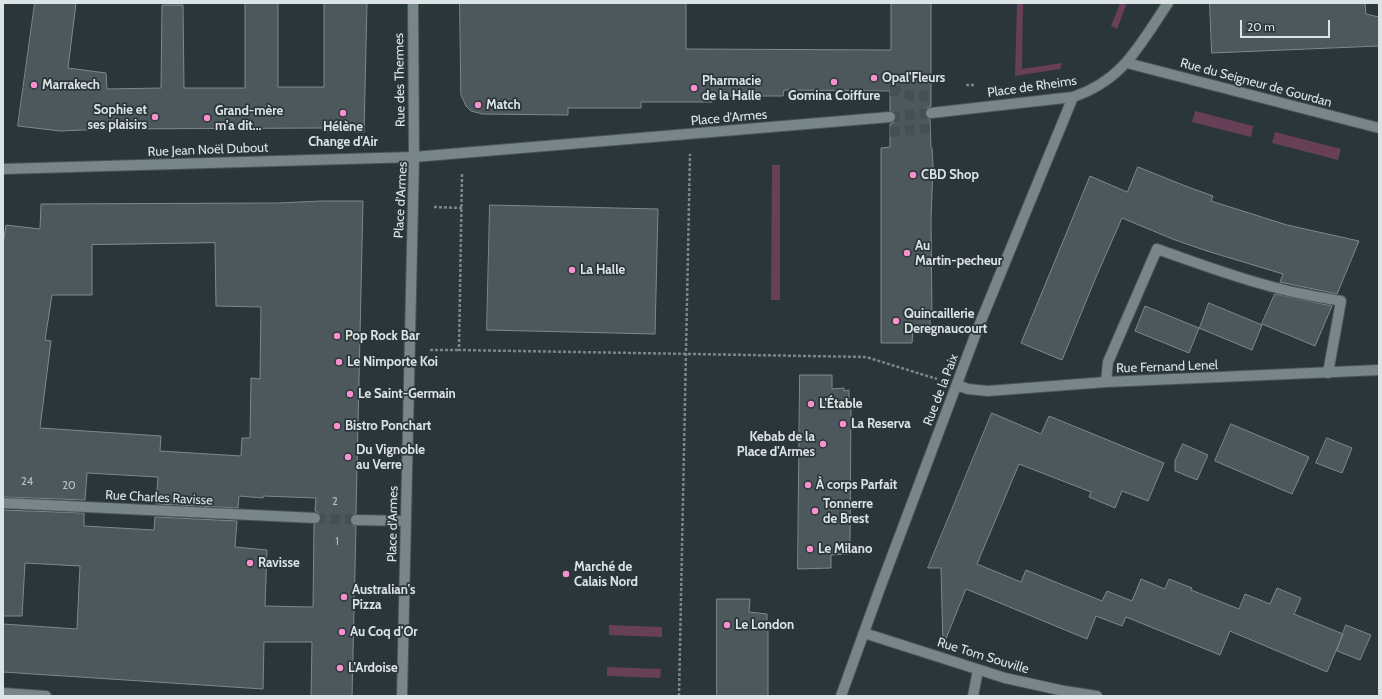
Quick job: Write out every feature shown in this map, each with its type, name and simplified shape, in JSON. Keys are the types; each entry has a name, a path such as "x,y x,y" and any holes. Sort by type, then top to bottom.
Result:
{"street":[{"name":"Rue des Thermes","path":"413,3 414,157"},
{"name":"Place de Rheims","path":"931,113 1073,97 1088,92 1109,79 1127,62 1168,3"},
{"name":"Rue du Seigneur de Gourdan","path":"1127,62 1379,128"},
{"name":"Rue de la Paix","path":"841,696 976,333 1073,97"},
{"name":"Place d'Armes","path":"402,696 414,157 890,117"},
{"name":"Rue Jean Noël Dubout","path":"3,168 414,157"},
{"path":"1106,382 1108,362 1157,249 1249,281 1293,292 1341,301 1328,373"},
{"name":"Rue Fernand Lenel","path":"957,385 968,389 988,391 1106,382 1379,370"},
{"name":"Rue Charles Ravisse","path":"3,503 315,518"},
{"path":"356,520 406,521"},
{"name":"Rue Tom Souville","path":"864,633 978,670 1032,684 1097,696"},
{"path":"973,696 978,670"},
{"path":"3,693 46,696"}],"path":[{"path":"679,696 691,134"},
{"path":"459,350 462,154"},
{"path":"427,206 462,208"},
{"path":"424,350 866,357 957,385"}],"shaded area":[{"path":"1017,3 1023,3 1022,69 1062,63 1060,69 1015,76"},
{"path":"1120,3 1127,3 1117,29 1111,26"},
{"path":"1195,111 1253,126 1251,137 1192,122"},
{"path":"1275,132 1341,149 1338,160 1272,143"},
{"path":"772,165 780,165 780,300 771,300"},
{"path":"609,625 662,627 662,637 609,635"},
{"path":"607,667 661,669 660,678 607,676"}],"building":[{"path":"35,3 76,3 68,68 106,73 107,89 161,88 162,5 183,5 184,88 245,88 245,3 278,3 278,87 324,87 324,3 367,3 364,132 323,131 323,128 107,129 60,131 18,126"},
{"path":"460,3 686,3 686,49 891,50 891,3 931,3 931,106 927,108 925,113 926,117 930,119 933,166 931,220 932,317 930,318 930,328 913,329 912,343 881,343 881,148 890,147 890,124 894,122 896,117 895,113 890,111 890,91 784,90 783,96 712,96 712,102 641,102 641,108 568,108 568,115 482,114 471,111 466,106 461,95"},
{"path":"1210,3 1365,3 1366,14 1379,17 1379,46 1212,53"},
{"path":"1138,167 1213,196 1211,201 1287,225 1359,241 1337,294 1280,282 1283,274 1175,240 1122,218 1062,360 1021,343 1090,176 1127,192"},
{"path":"363,201 356,514 351,516 350,520 352,525 356,526 352,696 311,696 312,642 264,642 263,689 3,672 3,624 77,629 80,566 25,563 22,616 3,616 3,510 84,513 84,526 154,530 155,517 237,521 235,547 267,550 265,606 313,607 314,524 320,522 321,518 319,513 315,511 316,498 263,496 263,498 239,496 238,508 156,504 158,477 87,473 85,500 3,497 3,244 6,225 40,229 41,204 278,203","holes":["215,243 216,306 261,307 260,379 251,378 250,438 242,438 241,456 160,451 161,436 40,428 51,341 45,340 52,295 92,295 92,245"]},
{"name":"La Halle","path":"490,205 658,209 655,334 487,330"},
{"path":"1275,294 1332,306 1315,346 1262,324"},
{"path":"1209,303 1262,325 1252,350 1199,328"},
{"path":"1145,306 1199,328 1189,353 1135,331"},
{"path":"800,375 832,375 832,389 844,388 844,391 849,390 849,401 851,401 850,543 848,543 848,554 831,555 831,568 798,569"},
{"path":"992,413 1041,434 1049,416 1164,463 1148,501 1122,491 1115,508 1089,497 1091,492 1019,464 977,564 1021,582 1026,570 1102,601 1107,591 1132,601 1141,579 1165,589 1169,579 1192,588 1191,590 1239,609 1245,594 1270,604 1277,588 1301,598 1294,614 1343,634 1327,672 1230,631 1220,655 1126,617 1122,626 1096,616 1087,639 966,589 943,646 941,568 928,568"},
{"path":"1231,424 1309,457 1292,494 1215,461"},
{"path":"1327,438 1352,448 1342,473 1316,463"},
{"path":"1183,444 1208,455 1197,480 1175,471 1175,461"},
{"path":"717,599 750,599 749,612 767,614 768,696 717,696"},
{"path":"1346,625 1371,635 1360,660 1337,651"}],"tunnel":[{"path":"890,91 897,91 911,96 931,96"},
{"path":"890,117 931,113"},
{"path":"890,132 931,128"},
{"path":"315,518 356,520"}],"place":[{"name":"Opal'Fleurs","path":"874,78"},
{"name":"Gomina Coiffure","path":"834,82"},
{"name":"Marrakech","path":"34,85"},
{"name":"Pharmacie de la Halle","path":"694,88"},
{"name":"Match","path":"478,105"},
{"name":"Hélène Change d'Air","path":"343,113"},
{"name":"Sophie et ses plaisirs","path":"155,117"},
{"name":"Grand-mère m'a dit...","path":"207,118"},
{"name":"CBD Shop","path":"913,175"},
{"name":"Au Martin-pecheur","path":"907,253"},
{"name":"La Halle","path":"572,270"},
{"name":"Quincaillerie Deregnaucourt","path":"896,321"},
{"name":"Pop Rock Bar","path":"337,336"},
{"name":"Le Nimporte Koi","path":"339,362"},
{"name":"Le Saint-Germain","path":"350,394"},
{"name":"L'Étable","path":"811,404"},
{"name":"La Reserva","path":"843,424"},
{"name":"Bistro Ponchart","path":"337,426"},
{"name":"Kebab de la Place d'Armes","path":"823,444"},
{"name":"Du Vignoble au Verre","path":"348,457"},
{"name":"À corps Parfait","path":"808,485"},
{"name":"Tonnerre de Brest","path":"815,511"},
{"name":"Le Milano","path":"810,549"},
{"name":"Ravisse","path":"250,563"},
{"name":"Marché de Calais Nord","path":"566,574"},
{"name":"Australian's Pizza","path":"344,597"},
{"name":"Le London","path":"727,625"},
{"name":"Au Coq d'Or","path":"342,632"},
{"name":"L'Ardoise","path":"340,668"}]}
